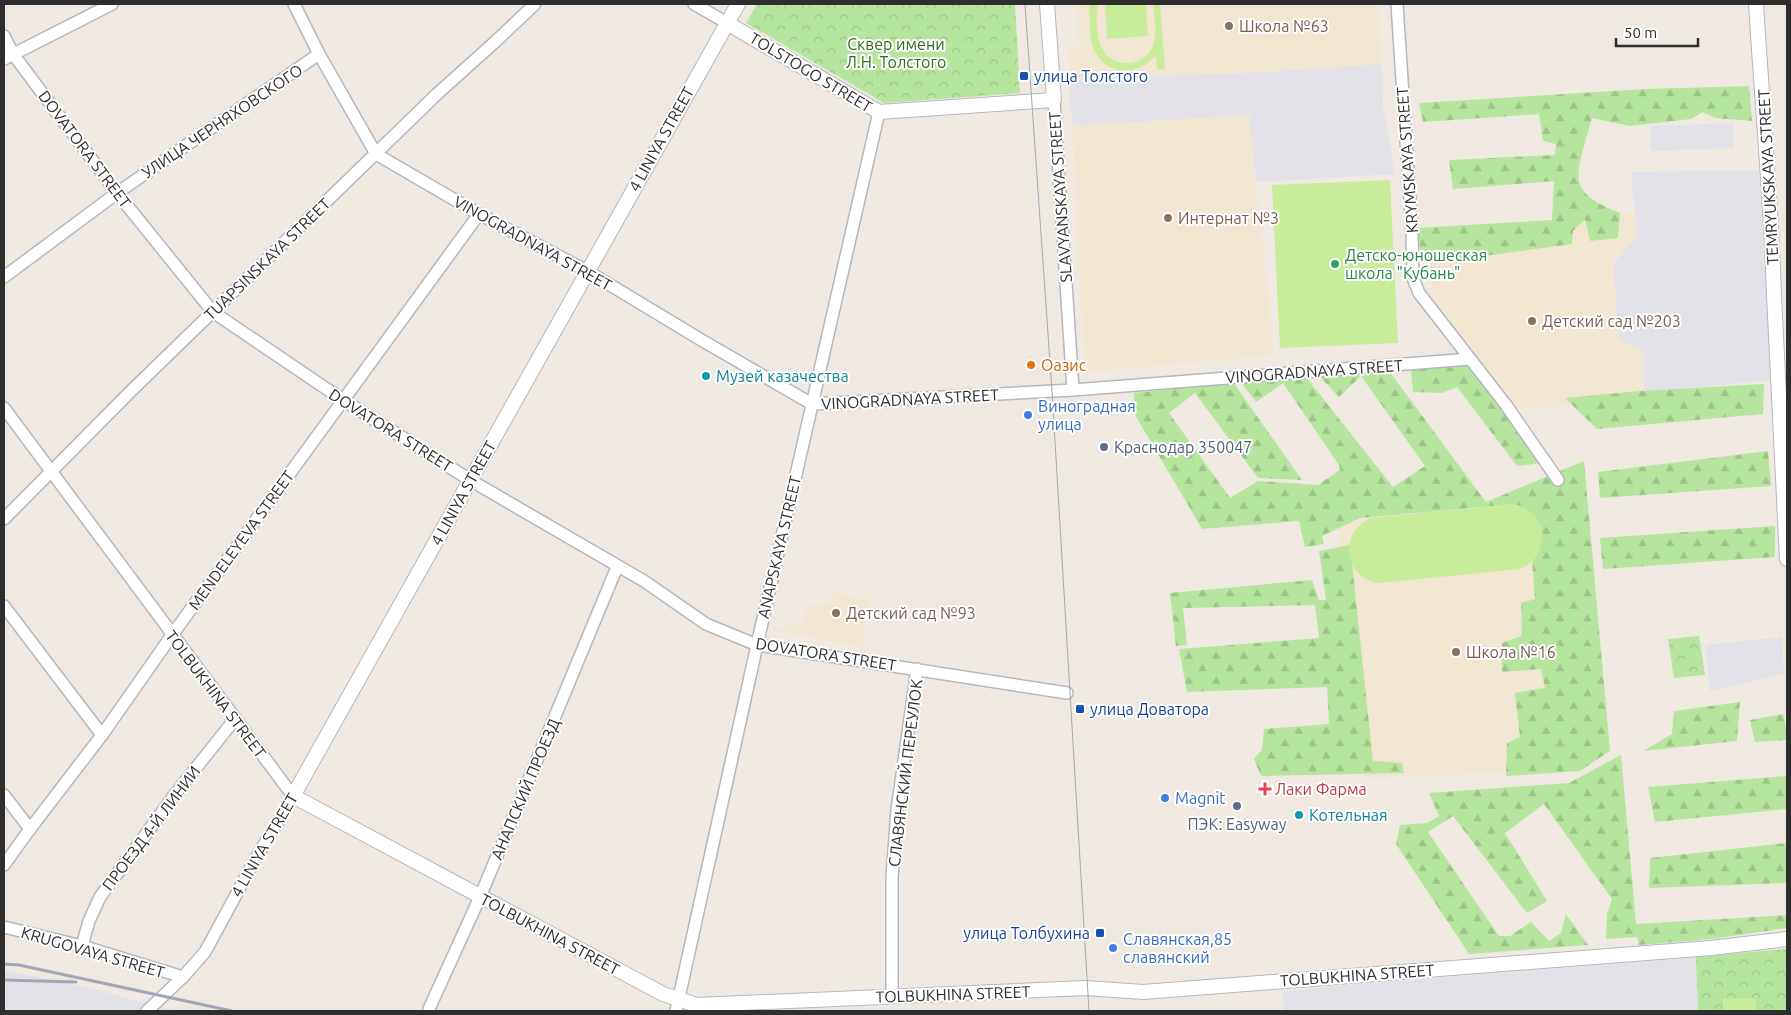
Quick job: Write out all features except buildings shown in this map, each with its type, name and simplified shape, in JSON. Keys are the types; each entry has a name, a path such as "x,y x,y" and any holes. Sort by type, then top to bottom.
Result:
{"street":[{"path":"9,57 112,4"},
{"path":"294,4 319,54 376,154"},
{"name":"TUAPSINSKAYA STREET","path":"4,519 51,470 437,94 535,4"},
{"name":"TOLSTOGO STREET","path":"694,4 879,112 1054,100"},
{"name":"4 LINIYA STREET","path":"152,1010 205,952 256,858 293,796 738,4"},
{"name":"SLAVYANSKAYA STREET","path":"1048,4 1073,390"},
{"name":"KRYMSKAYA STREET","path":"1397,4 1412,222 1413,278 1419,293 1506,405 1558,480"},
{"name":"TEMRYUKSKAYA STREET","path":"1756,4 1774,278 1780,458 1787,560"},
{"name":"DOVATORA STREET","path":"4,36 9,57 213,312 343,400 470,480 644,581 706,624 757,645 1067,692"},
{"name":"УЛИЦА ЧЕРНЯХОВСКОГО","path":"4,277 117,192 319,54"},
{"name":"ANAPSKAYA STREET","path":"677,1005 879,112"},
{"name":"VINOGRADNAYA STREET","path":"376,154 480,214 587,271 708,345 812,404 1073,390 1470,359"},
{"name":"MENDELEYEVA STREET","path":"4,865 102,735 172,635 480,214"},
{"name":"TOLBUKHINA STREET","path":"4,408 293,796 663,994 677,1005 1085,988 1143,992 1711,948 1787,939"},
{"name":"АНАПСКИЙ ПРОЕЗД","path":"429,1010 480,897 618,566"},
{"path":"4,606 102,735"},
{"name":"СЛАВЯНСКИЙ ПЕРЕУЛОК","path":"892,996 892,877 896,829 917,669"},
{"name":"ПРОЕЗД 4-Й ЛИНИИ","path":"82,946 89,921 100,897 176,794 236,719"},
{"path":"4,795 30,829"},
{"name":"KRUGOVAYA STREET","path":"4,927 82,946 183,978"}],"shaded area":[{"name":"Школа №63","path":"1077,4 1378,4 1382,64 1245,73 1070,78 1068,47 1079,47"},
{"path":"1382,64 1383,107 1395,174 1256,182 1249,115 1073,126 1069,99 1070,78 1245,73"},
{"name":"Интернат №3","path":"1249,115 1274,355 1086,372 1078,255 1073,126"},
{"path":"1733,123 1734,148 1651,151 1650,126"},
{"path":"1759,170 1772,380 1645,392 1619,341 1613,264 1637,236 1631,172"},
{"name":"Детский сад №203","path":"1634,212 1637,236 1613,264 1619,340 1643,351 1645,402 1510,409 1432,302 1429,241 1565,234 1563,216"},
{"name":"Школа №16","path":"1543,495 1575,769 1365,779 1337,517"},
{"name":"Детский сад №93","path":"832,593 869,600 862,647 772,630 802,621 809,605 829,605"},
{"path":"1782,637 1784,674 1710,691 1705,645"},
{"path":"1696,957 1698,1011 1284,1011 1283,992"},
{"path":"4,970 99,990 139,1002 182,1011 4,1011"}],"green space":[{"name":"Сквер имени Л.Н. Толстого","path":"757,4 1015,4 1020,93 884,103 746,23"},
{"path":"1089,4 1097,4 1098,33 1103,50 1114,60 1121,63 1129,63 1143,58 1153,46 1155,31 1153,4 1160,4 1165,69 1157,69 1156,56 1148,63 1131,70 1113,68 1105,64 1098,57 1093,47 1090,31"},
{"path":"1105,4 1146,4 1148,36 1107,39"},
{"path":"1749,86 1752,121 1716,118 1702,112 1691,119 1629,126 1592,118 1580,163 1579,181 1588,196 1620,213 1618,238 1590,241 1585,219 1573,231 1572,244 1447,261 1421,259 1418,228 1552,220 1554,181 1453,189 1449,160 1555,155 1556,144 1543,141 1539,114 1423,122 1419,103 1646,89"},
{"name":"Детско-юношеская школа \"Кубань\"","path":"1390,180 1398,343 1280,348 1272,185"},
{"path":"1472,363 1541,463 1517,466 1457,387 1442,393 1413,392 1411,370"},
{"path":"1389,371 1486,502 1584,461 1610,751 1580,771 1506,776 1507,743 1520,737 1515,693 1545,688 1541,669 1502,672 1502,643 1522,636 1521,603 1535,599 1532,559 1491,506 1360,518 1322,536 1324,544 1305,547 1299,521 1202,529 1134,413 1134,393 1233,382 1302,480 1258,478 1195,393 1169,413 1230,498 1258,481 1318,485 1340,470 1339,465 1283,383 1256,402 1240,381 1306,377 1393,487 1425,466 1361,376 1339,397 1320,377 1361,375"},
{"path":"1764,384 1763,414 1597,429 1565,398 1640,391"},
{"path":"1768,451 1771,486 1600,498 1598,472"},
{"path":"1512,504 1524,508 1533,514 1539,523 1542,533 1542,544 1538,554 1531,562 1520,569 1379,583 1367,579 1358,573 1352,564 1349,554 1353,533 1360,525 1371,518"},
{"path":"1775,526 1775,557 1603,569 1600,538"},
{"path":"1350,545 1373,761 1402,763 1404,773 1261,776 1254,759 1262,750 1264,729 1329,724 1327,687 1187,692 1179,649 1319,638 1315,605 1183,608 1187,645 1176,646 1170,593 1312,580 1319,600 1326,600 1319,551"},
{"path":"1699,636 1705,675 1674,678 1668,639"},
{"path":"1740,702 1737,741 1643,751 1672,734 1674,711"},
{"path":"1783,714 1787,740 1755,742 1750,720"},
{"path":"1621,755 1636,924 1787,915 1787,928 1712,939 1639,945 1637,937 1606,939 1607,914 1612,899 1544,804 1505,833 1547,901 1527,913 1453,816 1428,832 1499,936 1510,936 1531,922 1549,941 1561,933 1566,914 1588,945 1469,954 1396,844 1400,825 1427,823 1439,816 1429,793 1569,783"},
{"path":"1787,776 1787,809 1655,822 1648,787"},
{"path":"1787,843 1787,883 1649,888 1650,858"},
{"path":"1787,949 1787,1011 1698,1011 1696,957"},
{"path":"1723,998 1756,998 1756,1011 1723,1011"}],"tram line":[{"path":"1025,4 1052,391 1089,1011"}],"railway":[{"path":"4,964 19,965 232,1011"},
{"path":"4,980 76,982"}],"place":[{"name":"Школа №63","path":"1229,26"},
{"name":"улица Толстого","path":"1024,76"},
{"name":"Интернат №3","path":"1168,218"},
{"name":"Детско-юношеская школа \"Кубань\"","path":"1335,264"},
{"name":"Детский сад №203","path":"1532,321"},
{"name":"Оазис","path":"1031,365"},
{"name":"Музей казачества","path":"706,376"},
{"name":"Виноградная улица","path":"1028,415"},
{"name":"Краснодар 350047","path":"1104,447"},
{"name":"Детский сад №93","path":"836,613"},
{"name":"Школа №16","path":"1456,652"},
{"name":"улица Доватора","path":"1080,709"},
{"name":"Лаки Фарма","path":"1265,789"},
{"name":"Magnit","path":"1165,798"},
{"name":"ПЭК: Easyway","path":"1237,806"},
{"name":"Котельная","path":"1299,815"},
{"name":"улица Толбухина","path":"1100,933"},
{"name":"Славянская,85 славянский","path":"1113,948"}]}
